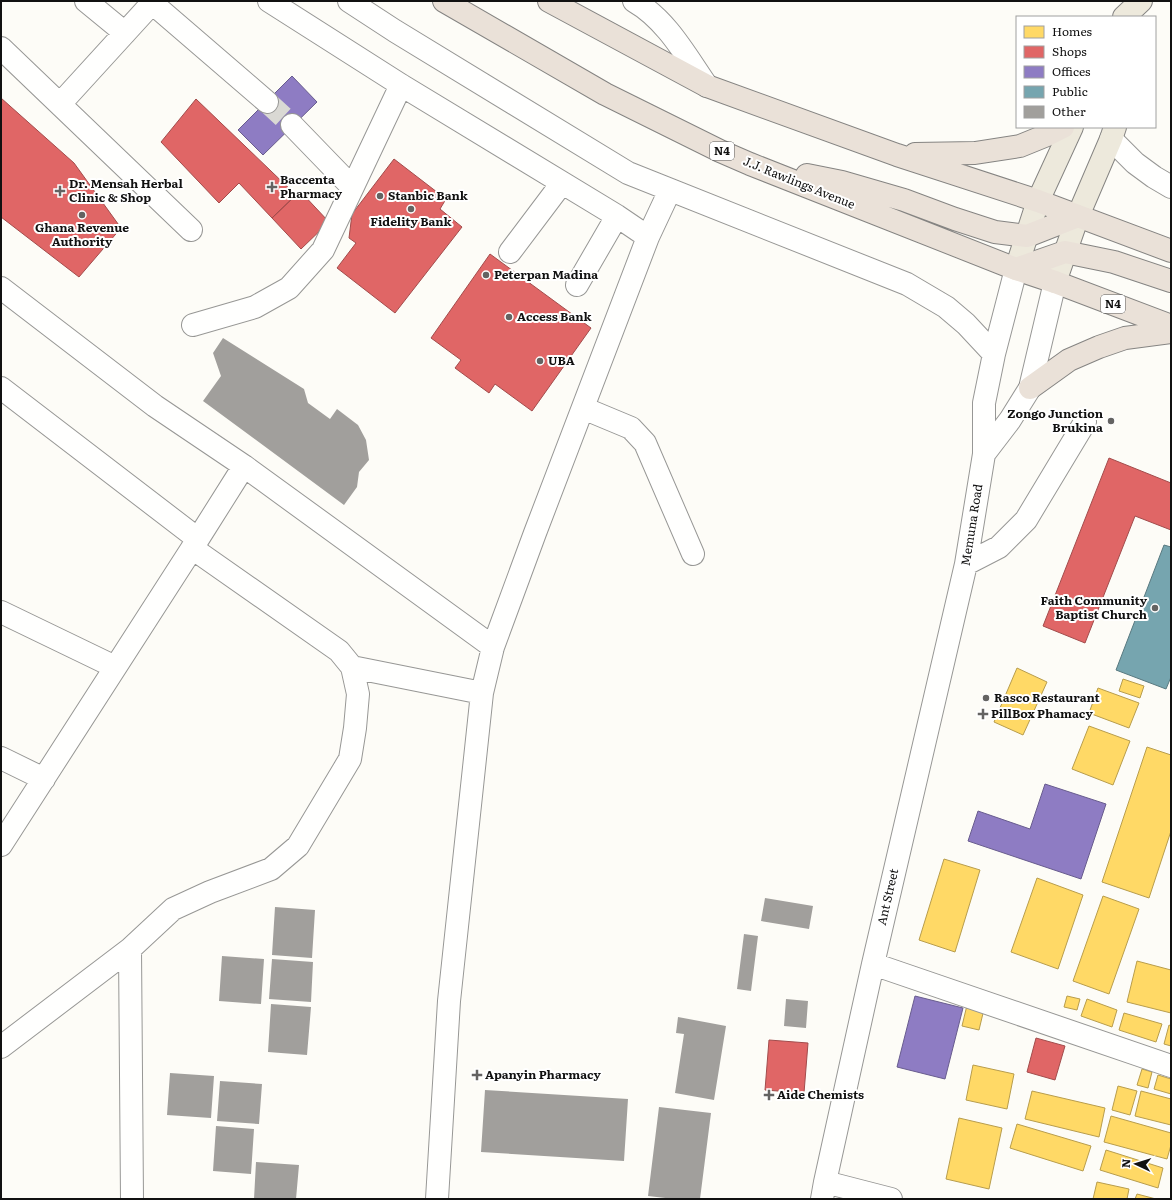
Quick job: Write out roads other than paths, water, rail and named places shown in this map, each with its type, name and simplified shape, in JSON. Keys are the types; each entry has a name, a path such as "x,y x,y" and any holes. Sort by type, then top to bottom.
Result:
{"highway":[{"name":"J.J. Rawlings Avenue","path":"444,1 605,94 750,164 1016,269 1055,282 1171,326"},
{"path":"549,1 707,86 898,154 1038,201 1171,251"},
{"path":"898,154 983,152 1020,146 1061,128"},
{"path":"750,164 842,182 904,200 995,232 1027,236 1078,216"},
{"path":"1016,269 1065,252 1114,262 1171,281"},
{"path":"1030,388 1069,360 1099,347 1125,338 1171,332"}],"main road":[{"path":"1125,16 1141,1"},
{"path":"1147,16 1150,1"},
{"path":"1016,269 1038,201 1072,128"},
{"path":"1055,282 1078,216 1113,133"}],"street":[{"path":"86,1 125,33"},
{"path":"269,1 401,85 617,216 648,237"},
{"path":"349,1 408,39 628,173 907,284 946,307 966,324 994,354"},
{"path":"634,1 644,7 668,30 707,86"},
{"path":"60,104 153,2 267,102"},
{"path":"1,48 191,230"},
{"path":"193,325 255,307 289,288 323,250 401,85"},
{"path":"292,126 352,188"},
{"path":"1113,133 1135,163 1171,187"},
{"path":"510,252 562,183"},
{"path":"437,1199 449,1001 482,693 493,647 535,533 648,237 670,190"},
{"path":"577,285 617,216"},
{"name":"Memuna Road","path":"959,596 966,564 984,454 984,403 994,354 1016,269"},
{"path":"984,454 1010,420 1030,388 1055,282"},
{"path":"1,288 155,406 244,466 493,647"},
{"path":"1,388 195,543 339,651 352,667 358,694 350,759 298,846 271,869 210,892 173,909 130,949 1,1047"},
{"path":"583,408 631,428 645,443 693,554"},
{"path":"966,564 999,547 1026,520 1085,422"},
{"path":"1,845 244,466"},
{"name":"Ant Street","path":"824,1190 873,964 959,596"},
{"path":"1,612 115,667"},
{"path":"352,667 482,693"},
{"path":"1,758 44,779"},
{"path":"130,949 132,1199"},
{"path":"873,964 1171,1066"},
{"path":"824,1190 891,1199"}],"tunnel":[{"path":"267,102 292,125"}],"place":[{"name":"Baccenta Pharmacy","path":"272,187"},
{"name":"Dr. Mensah Herbal Clinic & Shop","path":"60,191"},
{"name":"Stanbic Bank","path":"380,196"},
{"name":"Fidelity Bank","path":"411,209"},
{"name":"Ghana Revenue Authority","path":"82,215"},
{"name":"Peterpan Madina","path":"486,275"},
{"name":"Access Bank","path":"509,317"},
{"name":"UBA","path":"540,361"},
{"name":"Zongo Junction Brukina","path":"1111,421"},
{"name":"Faith Community Baptist Church","path":"1155,608"},
{"name":"Rasco Restaurant","path":"986,698"},
{"name":"PillBox Phamacy","path":"983,714"},
{"name":"Apanyin Pharmacy","path":"477,1075"},
{"name":"Aide Chemists","path":"769,1095"}]}
